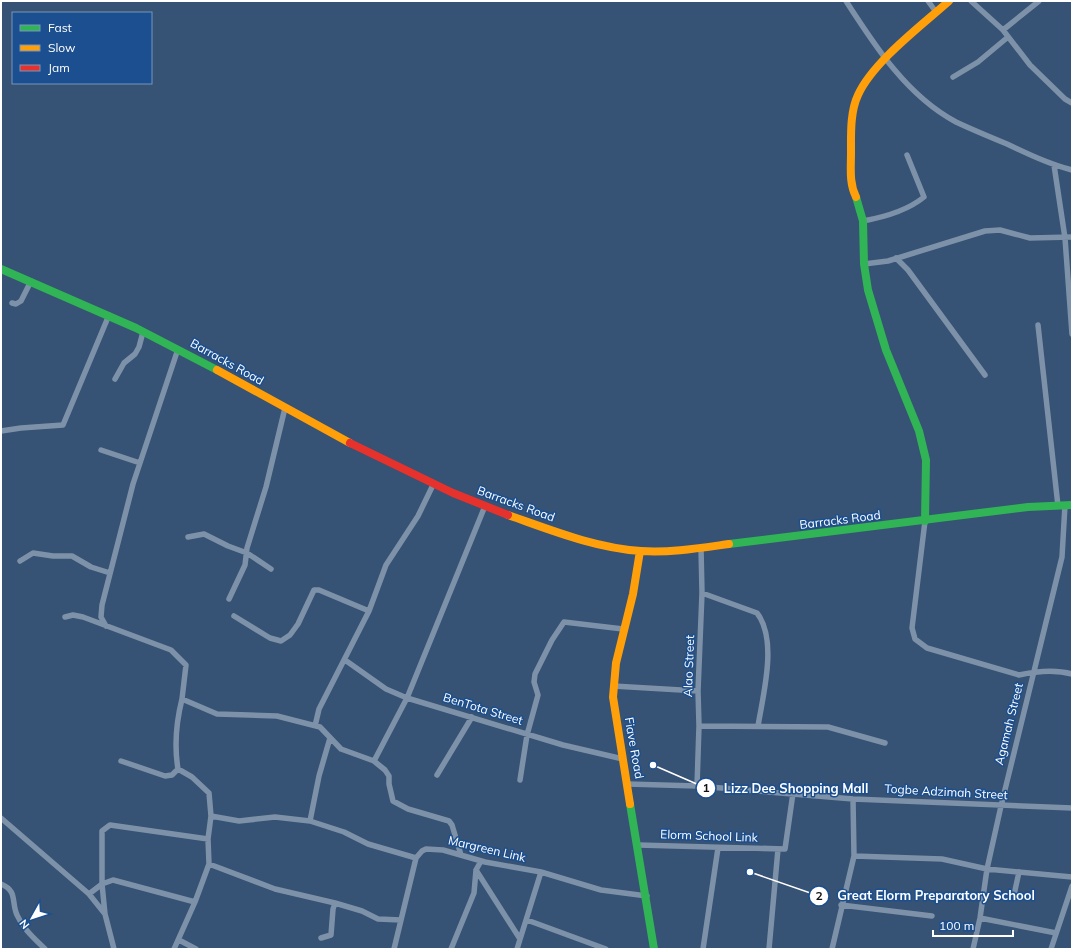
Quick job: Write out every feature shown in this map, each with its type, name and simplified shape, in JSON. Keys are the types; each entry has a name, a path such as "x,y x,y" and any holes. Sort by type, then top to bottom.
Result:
{"street":[{"path":"846,1 880,53 886,58 900,76 919,94 956,121 1054,165 1072,170"},
{"path":"928,1 936,12"},
{"path":"949,1 886,58 864,84 857,96 853,112 851,134 851,187 859,203 863,221 864,264 868,290 886,350 919,431 926,460 925,521 912,628 915,639 927,648 1019,675 1034,672 1059,671 1072,674"},
{"path":"971,1 1003,30 1030,65 1065,99 1072,103"},
{"path":"1003,30 1040,1"},
{"path":"952,77 978,62 1008,37"},
{"path":"863,221 897,213 917,203 924,197 907,155"},
{"path":"1054,165 1065,238 1072,334"},
{"path":"864,264 896,258 985,231 1000,230 1030,238 1072,237"},
{"path":"896,258 908,270 985,375"},
{"name":"Barracks Road","path":"1,268 109,315 178,349 386,463 433,485 485,506 576,537 640,551 700,548 1028,508 1065,505"},
{"path":"12,302 16,304 21,301 31,281"},
{"path":"1,431 63,425 109,315"},
{"name":"Agamah Street","path":"973,949 980,918 987,869 1001,806 1062,557 1065,505 1038,325"},
{"path":"115,379 124,363 135,354 139,347 143,332"},
{"path":"106,626 101,612 133,484 178,349"},
{"path":"229,599 245,565 285,408"},
{"path":"101,450 140,463"},
{"path":"315,726 319,709 369,611 386,565 418,516 433,485"},
{"path":"374,761 407,698 485,506"},
{"path":"188,537 204,534 228,546 247,553 272,569"},
{"name":"Alao Street","path":"697,786 699,726 698,691 702,593 700,548"},
{"name":"Fiave Road","path":"640,551 633,594 623,630 613,698 647,896 654,949"},
{"path":"20,560 33,553 53,556 72,556 91,567 110,573"},
{"path":"234,616 270,638 281,641 290,635 298,624 314,590 319,590 369,611"},
{"path":"702,593 757,613 762,622 765,630 768,653 758,726"},
{"path":"65,617 78,616 171,650 186,665 182,699 176,723 175,751 178,769"},
{"path":"520,780 527,734 538,695 534,682 535,674 552,640 564,622 623,630"},
{"name":"BenTota Street","path":"345,660 386,689 407,698 472,716 563,745 623,759"},
{"path":"614,686 698,691"},
{"path":"182,699 217,714 277,716 320,728 341,749 374,761 385,770 389,776 389,784 393,801 408,809 449,821 452,825 461,855"},
{"path":"437,775 472,716"},
{"path":"699,726 828,727 885,743"},
{"path":"310,821 319,776 330,738"},
{"path":"121,761 165,776 172,775 178,769"},
{"path":"174,949 195,902 209,864 208,839 212,816 209,793 192,777 178,769"},
{"name":"Togbe Adzimah Street","path":"628,784 697,786 853,799 1072,808"},
{"path":"769,949 778,849 786,849 787,846 793,793"},
{"path":"832,949 841,905 854,856 853,799"},
{"path":"212,816 239,821 275,817 310,821 344,832 368,844 416,858 396,948"},
{"path":"1,818 89,894 105,914"},
{"path":"114,949 105,914 102,884 102,831 110,825 208,839"},
{"name":"Elorm School Link","path":"638,845 778,849"},
{"name":"Margreen Link","path":"416,858 422,851 433,848 481,861 541,872 601,890 647,896"},
{"path":"703,949 718,848"},
{"path":"854,856 942,859 987,869 1072,877"},
{"path":"450,949 474,893 476,870 481,861"},
{"path":"209,864 275,889 335,903 362,911 378,919 401,920"},
{"path":"476,870 520,939"},
{"path":"516,949 527,920 541,872"},
{"path":"1014,895 1019,872"},
{"path":"89,894 102,884 113,880 195,902"},
{"path":"1,884 8,887 14,897 16,914 29,933 45,949"},
{"path":"1051,949 1072,886"},
{"path":"321,938 331,934 332,909 335,903"},
{"path":"841,905 932,916"},
{"path":"980,918 1056,933"},
{"path":"527,920 606,949"},
{"path":"179,940 196,949"}],"traffic: fast":[{"path":"856,197 863,221 864,264 868,290 886,350 919,431 926,460 925,521"},
{"path":"1,269 136,328 217,370"},
{"path":"729,544 1028,507 1072,505"},
{"path":"630,804 654,949"}],"traffic: slow":[{"path":"856,197 852,186 851,175 851,131 852,116 858,95 865,83 886,57 949,1"},
{"path":"217,370 350,443"},
{"path":"508,515 573,538 624,549 641,551 685,550 729,544"},
{"path":"630,804 613,697 616,663 633,594 640,551"}],"traffic: jam":[{"path":"350,443 453,493 508,515"}],"place":[{"name":"Lizz Dee Shopping Mall","path":"653,765"},
{"name":"Great Elorm Preparatory School","path":"750,872"}]}
